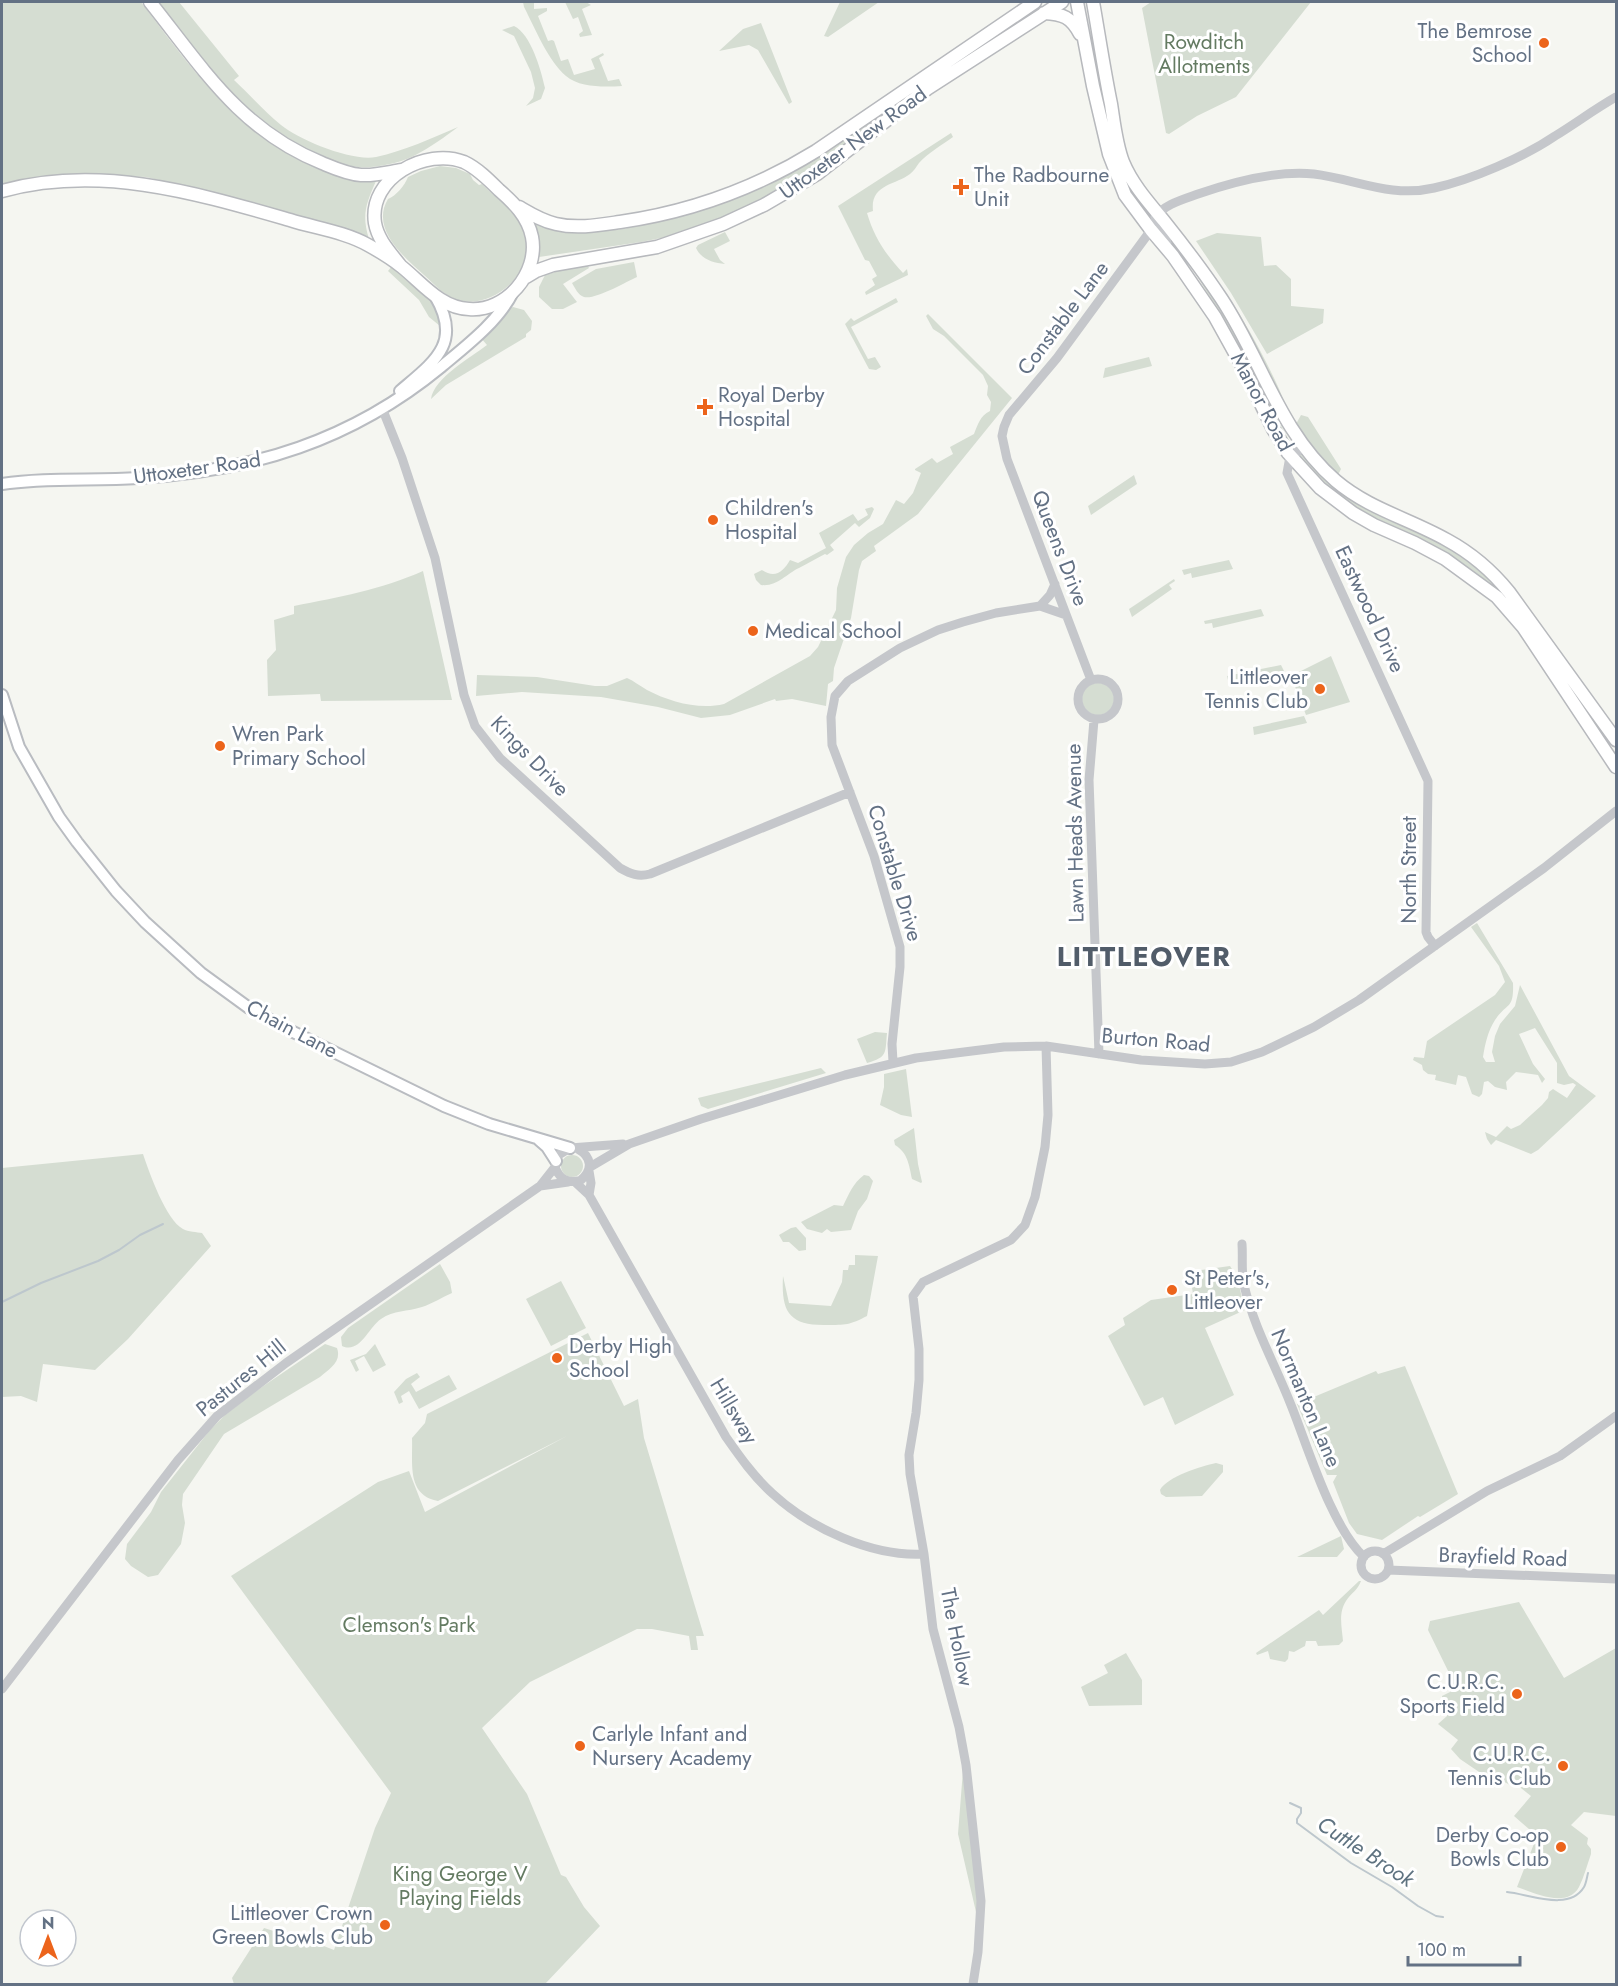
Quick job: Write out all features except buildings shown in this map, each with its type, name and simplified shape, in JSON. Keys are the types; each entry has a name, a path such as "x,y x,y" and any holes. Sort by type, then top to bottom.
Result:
{"highway":[{"path":"2,191 42,182 114,180 172,188 215,198 357,240 400,265 434,295 456,307 474,309 496,303 515,290 525,278 533,258 533,244 527,221 516,205 473,167 448,159 433,159 402,170 372,175 345,172 312,159 276,139 233,105 205,74 150,2"},
{"name":"Uttoxeter New Road","path":"516,205 552,223 590,226 657,216 733,193 782,171 816,151 1035,2"},
{"name":"Uttoxeter New Road","path":"525,278 553,265 657,247 723,224 758,208 817,174 927,89 1062,2"},
{"name":"Manor Road","path":"1077,2 1097,105 1115,173 1128,201 1167,248 1224,331 1273,429 1292,458 1320,488 1353,513 1445,559 1497,597 1523,627 1617,767"},
{"name":"Manor Road","path":"1093,2 1121,155 1134,182 1191,255 1231,313 1283,415 1302,446 1327,473 1355,496 1379,510 1446,540 1491,571 1509,592 1617,740"},
{"path":"1044,13 1066,16 1074,23 1084,40"},
{"path":"400,265 378,235 374,214 382,190 402,170"}],"main road":[{"path":"382,408 406,395 452,358 499,314 515,290"},
{"path":"382,408 428,365 444,345 447,334 446,320 434,295"},
{"name":"Uttoxeter Road","path":"2,484 20,481 140,478 242,464 312,444 352,426 382,408"},
{"name":"Chain Lane","path":"2,695 19,747 59,817 90,859 116,891 163,941 219,987 249,1008 292,1032 444,1106 489,1124 574,1148"},
{"path":"536,1138 548,1147 555,1164"}],"street":[{"path":"1167,248 1166,234 1155,218 1157,213 1188,198 1223,186 1292,174 1327,177 1380,190 1409,191 1435,188 1530,152 1617,97"},
{"name":"Constable Lane","path":"1004,427 1009,415 1057,358 1151,230"},
{"name":"Kings Drive","path":"382,408 402,458 429,540 464,695 475,726 500,758 620,868 630,874 641,876 650,874 850,792"},
{"name":"Queens Drive","path":"1004,427 1002,441 1005,452 1090,680"},
{"path":"1292,458 1302,446"},
{"name":"Eastwood Drive","path":"1292,458 1287,466 1287,473 1425,772 1429,792"},
{"path":"1054,584 1050,595 1040,606 1066,615"},
{"name":"Constable Drive","path":"893,1062 892,1044 900,947 874,856 832,745 832,706 837,692 848,681 881,658 926,635 996,613 1040,606"},
{"path":"1100,679 1115,688 1118,704 1112,714 1105,719 1094,720 1081,711 1078,699 1082,687 1090,680 1100,679"},
{"name":"Lawn Heads Avenue","path":"1094,720 1089,780 1099,1054"},
{"name":"North Street","path":"1429,792 1428,937 1435,946"},
{"name":"Burton Road","path":"589,1169 629,1144 742,1106 893,1062 1004,1047 1046,1046 1169,1064 1219,1064 1253,1055 1280,1045 1341,1011 1544,868 1617,811"},
{"name":"The Hollow","path":"973,1984 978,1952 981,1900 976,1848 964,1750 933,1629 909,1455 919,1380 919,1349 913,1296 922,1282 1011,1240 1025,1225 1035,1197 1045,1147 1048,1115 1046,1046"},
{"name":"Burton Road","path":"574,1148 629,1144"},
{"path":"574,1148 588,1157 589,1169 581,1180 572,1182 562,1179 555,1164 561,1152 574,1148"},
{"name":"Pastures Hill","path":"2,1689 178,1460 216,1416 277,1369 540,1186 555,1164"},
{"name":"Hillsway","path":"589,1169 591,1183 589,1195"},
{"name":"Pastures Hill","path":"540,1186 572,1182"},
{"name":"Hillsway","path":"572,1182 589,1195 726,1437 752,1472 785,1505 822,1528 861,1545 892,1553 924,1554"},
{"name":"Normanton Lane","path":"1242,1244 1244,1282 1261,1339 1289,1400 1336,1516 1349,1540 1364,1557"},
{"path":"1383,1554 1388,1561 1388,1570 1385,1575 1379,1579 1368,1577 1361,1568 1364,1557 1371,1552 1383,1554 1487,1491 1560,1456 1617,1416"},
{"name":"Brayfield Road","path":"1388,1570 1617,1579"}],"green space":[{"path":"2,2 141,2 215,95 259,134 283,151 326,172 350,179 376,181 365,215 369,239 220,194 146,177 85,174 23,179 2,184"},
{"path":"158,2 179,2 239,76 234,80 281,125 313,143 354,156 376,157 407,148 458,127 417,154 390,164 358,167 323,157 270,126 226,88"},
{"path":"523,2 534,2 534,9 547,8 547,11 538,16 548,41 554,41 561,61 568,59 574,75 595,69 591,59 603,53 604,55 599,58 608,81 619,79 622,86 585,85 566,76 559,70 548,53"},
{"path":"565,2 586,2 591,5 582,9 592,35 580,37 579,34 583,31 578,17 573,19"},
{"path":"840,2 879,2 828,37 824,36"},
{"name":"Rowditch Allotments","path":"1151,2 1311,2 1236,97 1197,116 1169,134 1166,133 1142,8"},
{"path":"761,23 792,102 789,104 758,50 749,45 719,51 743,29"},
{"path":"514,26 520,30 530,44 545,88 541,99 526,106 533,98 535,88 531,72 514,36 502,30"},
{"path":"900,102 838,152 784,189 748,209 686,233 539,257 535,223 557,231 624,229 722,202"},
{"path":"951,133 953,137 927,156 910,174 885,186 876,195 873,211 867,213 873,230 891,259 903,273 907,269 908,275 866,295 865,292 875,285 872,279 877,276 869,261 865,260 838,206"},
{"path":"440,166 456,168 470,174 473,180 479,185 482,184 520,221 527,236 528,249 519,274 499,293 487,298 462,301 446,294 407,260 386,231 383,221 388,199 400,190 408,177"},
{"path":"1169,217 1209,268 1233,304 1255,341 1286,407 1167,218"},
{"path":"725,232 730,241 714,249 725,264 708,260 698,252 696,248 698,245"},
{"path":"1217,233 1261,237 1264,266 1276,265 1291,279 1291,306 1324,309 1323,323 1267,354 1231,293 1196,241"},
{"path":"1188,261 1220,303 1291,444 1282,433 1234,337"},
{"path":"634,262 637,277 595,296 582,296 572,283 596,269"},
{"path":"392,266 437,308 442,324 440,326 429,317 419,300 388,271"},
{"path":"588,266 589,268 563,284 577,302 563,309 552,309 539,297 539,287 545,275"},
{"path":"896,298 898,302 851,327 868,359 875,357 881,367 876,370 869,369 845,324 851,318 854,321"},
{"path":"513,307 524,310 532,321 531,330 526,337 446,385 431,399 434,391 446,376 487,345 480,337 508,309"},
{"path":"928,314 1012,398 918,514 874,546 876,551 862,561 851,618 834,668 833,681 828,684 826,706 792,699 776,701 775,699 730,715 701,718 658,707 601,697 522,692 476,696 477,675 537,677 595,686 607,686 627,678 665,698 695,705 714,706 724,704 810,656 818,647 836,610 837,588 846,557 854,545 883,524 896,500 904,504 913,493 921,473 915,469 932,458 937,463 953,454 950,447 974,434 982,418 990,411 988,386 983,375 944,336 933,329 926,316"},
{"path":"1149,357 1152,366 1103,378 1105,368"},
{"path":"1301,415 1308,417 1341,469 1338,475 1316,456 1296,424"},
{"path":"1301,451 1410,527 1456,550 1490,577 1513,607 1351,505 1319,480 1297,456"},
{"path":"1134,475 1137,484 1091,515 1088,506"},
{"path":"872,507 874,509 870,518 859,527 855,523 830,545 834,550 827,555 825,554 772,584 761,585 756,580 754,574 762,570 771,574 778,573 790,560 798,563 826,548 819,533 853,514 858,521 868,515 865,509"},
{"path":"1229,560 1233,569 1192,578 1191,573 1184,575 1182,570"},
{"path":"423,571 452,700 321,701 320,694 268,696 267,660 276,650 274,620 294,614 294,606 375,588"},
{"path":"1174,579 1175,581 1169,585 1172,589 1132,617 1129,609"},
{"path":"1261,609 1264,616 1213,628 1212,623 1205,624 1204,621"},
{"name":"Littleover Tennis Club","path":"1331,656 1350,702 1306,715 1291,676"},
{"path":"1281,665 1285,673 1237,684 1235,679 1228,680 1227,676"},
{"path":"1098,683 1110,687 1114,699 1110,711 1098,715 1086,711 1082,699 1086,687"},
{"path":"1304,716 1307,723 1254,735 1253,727"},
{"path":"1477,923 1513,983 1511,1002 1499,1014 1489,1033 1483,1057 1486,1062 1495,1062 1492,1052 1495,1036 1500,1024 1515,1006 1520,985 1569,1076 1596,1096 1531,1154 1496,1140 1491,1145 1485,1132 1496,1137 1507,1126 1511,1129 1520,1125 1542,1105 1553,1089 1567,1098 1576,1085 1557,1083 1557,1063 1535,1028 1519,1034 1533,1064 1545,1079 1542,1083 1538,1075 1516,1072 1506,1082 1507,1090 1495,1087 1488,1081 1484,1082 1482,1094 1479,1097 1472,1094 1466,1077 1458,1075 1456,1085 1435,1080 1436,1075 1428,1074 1423,1070 1422,1065 1413,1060 1414,1057 1424,1058 1427,1041 1495,995 1505,982 1499,966 1471,927"},
{"path":"875,1032 887,1033 885,1050 879,1059 867,1063 857,1039"},
{"path":"821,1068 826,1073 708,1109 701,1106 698,1098"},
{"path":"906,1069 912,1117 901,1115 880,1105 884,1074"},
{"path":"914,1128 921,1183 912,1179 907,1160 903,1152 895,1145 894,1140"},
{"path":"143,1154 170,1216 183,1229 202,1233 211,1246 128,1339 95,1370 43,1364 37,1402 21,1396 2,1397 2,1168"},
{"path":"568,1155 576,1155 583,1162 583,1170 576,1177 568,1177 561,1170 561,1162"},
{"path":"864,1175 869,1176 873,1181 867,1199 858,1211 851,1230 831,1232 827,1229 822,1233 807,1229 801,1222 834,1205 843,1206 854,1185"},
{"path":"796,1227 806,1238 806,1250 799,1251 789,1242 783,1242 779,1235"},
{"path":"855,1255 878,1256 867,1316 847,1324 814,1325 804,1323 790,1314 784,1299 783,1276 789,1303 831,1306 842,1282 843,1270 848,1270 849,1265 855,1265"},
{"path":"440,1264 450,1282 452,1293 426,1306 386,1316 376,1323 359,1343 348,1348 342,1346 341,1337 348,1328"},
{"name":"St Peter's, Littleover","path":"1230,1266 1237,1277 1245,1310 1205,1328 1234,1395 1175,1425 1163,1397 1144,1406 1108,1336 1125,1325 1123,1318 1151,1300 1193,1294 1191,1281 1195,1280 1194,1271"},
{"path":"561,1281 586,1328 551,1346 526,1299"},
{"path":"588,1333 624,1406 638,1399 644,1438 704,1636 696,1636 698,1650 691,1650 689,1636 652,1629 637,1629 530,1682 482,1728 527,1794 561,1875 566,1877 584,1907 600,1926 545,1984 234,1984 232,1978 264,1928 290,1936 296,1943 306,1939 334,1950 375,1828 391,1793 231,1576 378,1482 409,1471 425,1512 567,1436 438,1501 428,1498 421,1492 413,1477 412,1438 425,1423 427,1414"},
{"path":"325,1344 337,1348 338,1357 331,1368 320,1377 224,1434 183,1494 185,1523 181,1544 158,1575 148,1577 131,1566 125,1559 127,1544 151,1512 161,1492 210,1430 225,1415 259,1389"},
{"path":"375,1344 386,1365 373,1372 364,1356 355,1361 359,1370 356,1372 350,1360 366,1354"},
{"path":"1405,1366 1458,1494 1420,1517 1418,1516 1382,1540 1357,1534 1349,1523 1333,1482 1337,1475 1327,1475 1297,1404 1376,1371 1378,1374"},
{"path":"417,1373 420,1377 411,1384 416,1392 449,1375 457,1389 419,1409 409,1391 401,1396 403,1402 399,1404 394,1392 406,1379"},
{"path":"1216,1463 1223,1465 1223,1472 1202,1496 1166,1497 1161,1494 1160,1490 1164,1485 1177,1477"},
{"path":"1341,1536 1344,1549 1337,1557 1297,1557"},
{"path":"1361,1581 1360,1584 1346,1601 1342,1610 1343,1641 1339,1645 1318,1646 1316,1641 1306,1641 1305,1646 1294,1652 1289,1651 1285,1662 1270,1659 1268,1651 1257,1655 1256,1653 1319,1610 1323,1615"},
{"name":"C.U.R.C. Sports Field","path":"1519,1602 1564,1678 1616,1648 1616,1816 1584,1812 1571,1825 1588,1838 1587,1844 1591,1849 1591,1854 1579,1887 1574,1894 1567,1897 1550,1898 1517,1887 1537,1836 1514,1816 1531,1796 1517,1785 1512,1786 1495,1777 1485,1776 1460,1759 1451,1749 1458,1740 1438,1724 1447,1716 1442,1704 1442,1696 1450,1692 1450,1683 1453,1681 1428,1630 1430,1621"},
{"path":"1126,1653 1142,1680 1142,1705 1089,1706 1081,1687 1108,1673 1104,1665"},
{"path":"963,1770 978,1897 976,1912 958,1834"}],"waterway":[{"path":"2,1302 41,1283 98,1261 140,1235 163,1224"},
{"name":"Cuttle Brook","path":"1290,1803 1301,1808 1297,1823 1351,1863 1392,1887 1418,1906 1436,1916 1443,1917"},
{"name":"Cuttle Brook","path":"1507,1892 1548,1900 1569,1899 1584,1887 1588,1873"}],"place":[{"name":"The Bemrose School","path":"1544,43"},
{"name":"The Radbourne Unit","path":"961,187"},
{"name":"Royal Derby Hospital","path":"705,407"},
{"name":"Children's Hospital","path":"713,520"},
{"name":"Medical School","path":"753,631"},
{"name":"Littleover Tennis Club","path":"1320,689"},
{"name":"Wren Park Primary School","path":"220,746"},
{"name":"St Peter's, Littleover","path":"1172,1290"},
{"name":"Derby High School","path":"557,1358"},
{"name":"C.U.R.C. Sports Field","path":"1517,1694"},
{"name":"Carlyle Infant and Nursery Academy","path":"580,1746"},
{"name":"C.U.R.C. Tennis Club","path":"1563,1766"},
{"name":"Derby Co-op Bowls Club","path":"1561,1847"},
{"name":"Littleover Crown Green Bowls Club","path":"385,1925"}],"district":[{"name":"LITTLEOVER","path":"1144,956"}],"park label":[{"name":"Clemson's Park","path":"409,1625"},
{"name":"King George V Playing Fields","path":"460,1886"}]}
